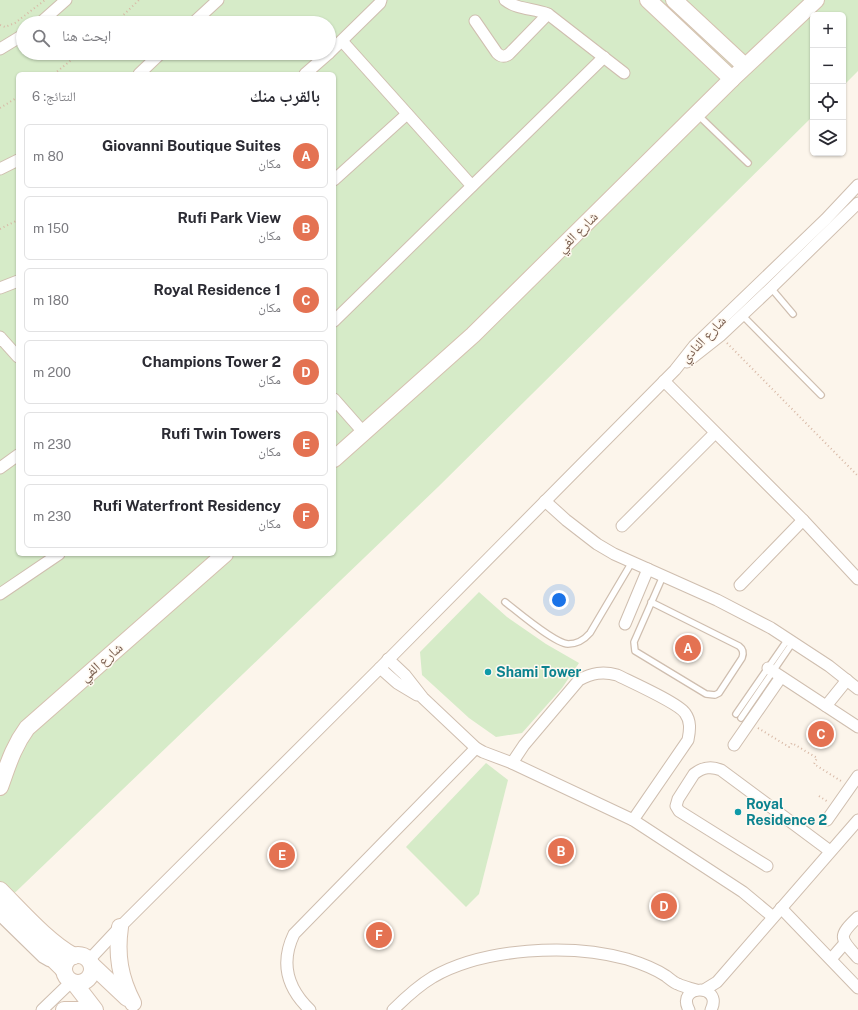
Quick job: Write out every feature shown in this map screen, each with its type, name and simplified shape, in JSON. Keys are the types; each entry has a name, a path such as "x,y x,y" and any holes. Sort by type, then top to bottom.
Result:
{"street":[{"path":"48,16 66,0"},
{"path":"201,16 218,0"},
{"path":"336,47 380,3 381,0"},
{"path":"505,0 520,8 541,11 548,14 624,73"},
{"path":"648,0 732,79"},
{"path":"674,0 745,66"},
{"name":"شارع الفي","path":"336,457 473,335 745,66 816,0"},
{"path":"475,21 497,52 504,56 509,54 548,14"},
{"path":"0,49 16,39"},
{"path":"342,41 472,186"},
{"path":"336,319 604,56"},
{"path":"141,72 154,60"},
{"path":"307,72 321,60"},
{"path":"336,178 407,114"},
{"path":"0,169 16,161"},
{"name":"شارع النادي","path":"675,370 694,346 826,219 858,185"},
{"path":"845,198 856,210"},
{"name":"شارع النادي","path":"675,370 720,336 856,210"},
{"path":"0,288 16,282"},
{"path":"0,337 16,355"},
{"path":"67,975 80,984 89,979 92,975 91,963 120,927 380,668 675,370"},
{"path":"664,381 803,520 858,579"},
{"path":"336,401 364,433"},
{"path":"622,526 716,433"},
{"path":"0,468 16,456"},
{"path":"545,501 566,520 597,544 614,554 735,609 791,640 858,689"},
{"path":"740,585 803,520"},
{"path":"0,594 56,556"},
{"name":"شارع الفي","path":"0,787 12,753 18,740 27,728 223,556"},
{"path":"625,624 648,569"},
{"path":"388,659 405,675 423,698 476,748 512,763 633,820 743,892 773,917"},
{"path":"380,668 397,683 423,698"},
{"path":"512,763 524,745 579,680 588,675 598,673 608,672 617,675 680,708 688,719 690,726 688,740 633,820"},
{"path":"734,745 742,718 774,672 858,727"},
{"path":"826,706 847,680"},
{"path":"310,1010 299,997 288,976 286,966 287,955 289,944 294,934 476,748"},
{"path":"766,866 679,811 676,806 678,800 694,774 698,771 707,767 721,770 830,851"},
{"path":"827,820 858,776"},
{"path":"708,1001 717,982 858,820"},
{"path":"0,890 54,942 74,956"},
{"path":"0,907 67,975 95,1010"},
{"path":"780,908 858,988"},
{"path":"858,917 844,931 843,939 858,958"},
{"path":"120,927 118,950 123,982 136,1006"},
{"path":"830,959 845,943"},
{"path":"393,1010 416,988 452,968 490,957 546,950 595,952 625,958 659,972 708,1001"},
{"path":"42,1010 67,975 66,961 74,956 82,956 91,963 136,1006"},
{"path":"677,984 687,999"},
{"path":"688,1010 686,1003 692,992 708,1001"},
{"path":"64,1010 79,1010"}],"lane":[{"path":"697,114 748,163"},
{"path":"771,288 793,314"},
{"path":"742,314 821,395"},
{"path":"505,602 561,642 567,644 580,642 590,633 632,562"},
{"path":"651,602 742,648 742,658 719,693 715,695 706,694 634,651 634,642 651,602 663,576"},
{"path":"742,718 774,672 791,640"},
{"path":"0,919 41,959 67,975"}],"path":[{"path":"24,16 45,0"},
{"path":"122,16 139,0"},
{"path":"0,25 5,27 16,22"},
{"path":"56,72 71,60"},
{"path":"0,108 16,98"},
{"path":"0,230 16,221"},
{"path":"720,336 858,476"},
{"path":"742,718 789,747 792,743 817,758 814,764 851,786"}],"green space":[{"path":"0,0 858,0 858,71 846,83 846,12 810,12 810,119 438,487 0,907"},
{"path":"479,592 507,617 546,644 579,663 562,688 522,733 496,737 469,718 422,675 420,652"},
{"path":"486,763 508,780 479,894 466,907 406,847"}],"place":[{"name":"Giovanni Boutique Suites","path":"688,648"},
{"name":"Shami Tower","path":"488,672"},
{"name":"Royal Residence 1","path":"821,734"},
{"name":"Royal Residence 2","path":"738,812"},
{"name":"Rufi Park View","path":"561,851"},
{"name":"Rufi Twin Towers","path":"282,855"},
{"name":"Champions Tower 2","path":"664,906"},
{"name":"Rufi Waterfront Residency","path":"379,935"}]}
